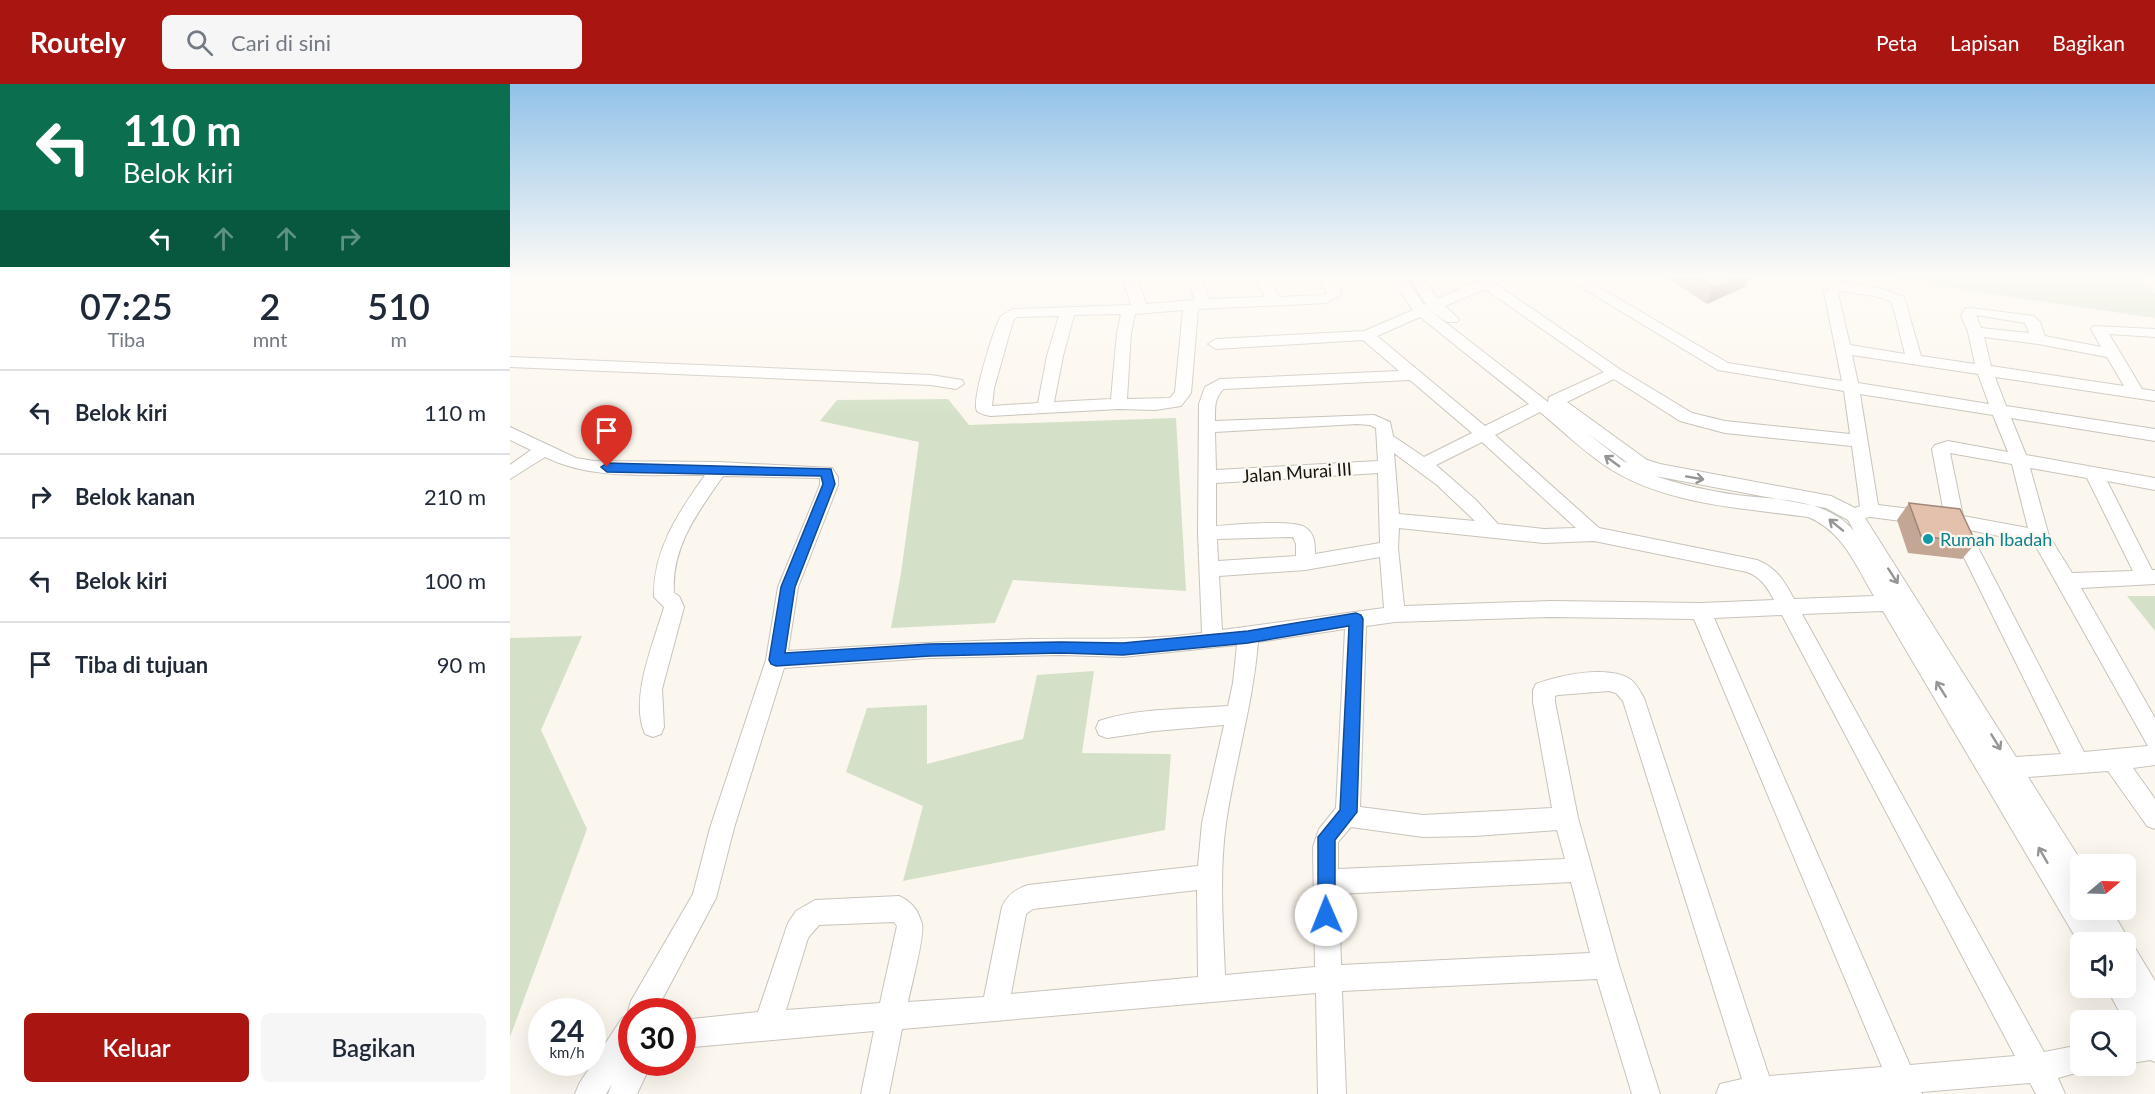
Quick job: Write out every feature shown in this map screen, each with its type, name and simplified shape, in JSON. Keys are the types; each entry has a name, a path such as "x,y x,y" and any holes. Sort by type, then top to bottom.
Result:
{"street":[{"path":"1005,323 987,388 985,410 1119,404 1155,405 1175,402 1183,393 1194,323"},
{"path":"1045,408 1055,356 1064,323"},
{"path":"1119,404 1124,333 1128,323"},
{"path":"1216,344 1367,335 1393,323"},
{"path":"1446,323 1574,422 1641,464 1657,470 1831,502 1862,513 1955,521 2040,537"},
{"path":"1545,323 1615,373 1686,417 1725,427 1860,441"},
{"path":"1650,323 1715,364 1731,369 2155,435"},
{"path":"1838,323 1860,441 1862,513 1909,602 2011,768 2070,879"},
{"path":"1905,323 1914,359"},
{"path":"1971,323 1984,370 2019,459 2040,537 2155,739"},
{"path":"2032,323 2038,339"},
{"path":"2137,394 2110,353 2098,329 2155,333"},
{"path":"1975,332 2038,339 2110,353"},
{"path":"1367,335 1411,375 1485,435 1594,534"},
{"path":"1843,349 2155,396"},
{"path":"510,362 931,380 956,384"},
{"path":"1424,464 1615,373"},
{"path":"1212,641 1206,533 1209,395 1220,384 1411,375"},
{"path":"1208,427 1374,420 1384,426 1387,440 1389,548 1395,614"},
{"path":"1574,422 1617,465 1653,483 1670,489 1809,511 1825,516 1839,525 2070,880"},
{"path":"510,433 572,463 594,467 826,472 829,477 829,484 788,587 776,660 722,828 704,898 648,998"},
{"path":"1387,440 1424,464 1477,510 1493,530"},
{"path":"2077,762 1955,521 1942,448 1948,447 2019,459 2155,484"},
{"path":"510,473 544,450"},
{"name":"Jalan Murai III","path":"1208,477 1387,466"},
{"path":"653,727 651,689 674,607 672,601 664,597 662,582 668,558 675,537 719,468"},
{"path":"2067,581 2150,577 2094,474"},
{"path":"1390,520 1544,536 1594,534 1750,565 1762,570 1774,581 2051,1094"},
{"path":"1206,533 1295,530 1301,532 1305,538 1305,563"},
{"path":"1209,569 1305,563 1389,548"},
{"path":"776,660 930,650 1061,647 1123,649 1248,637 1395,614 1551,609 1701,611 1788,609 1909,602"},
{"path":"1701,611 1905,1087"},
{"path":"1332,1094 1326,882 1327,837 1348,812 1356,619"},
{"path":"1212,990 1209,877 1214,823 1244,683 1248,637"},
{"path":"1646,1094 1606,965 1566,818 1544,702 1544,690 1554,684 1616,682 1627,688 1634,698 1761,1093"},
{"path":"1107,728 1155,720 1237,715"},
{"path":"2011,768 2077,762 2115,762 2155,754"},
{"path":"2115,762 2155,818"},
{"path":"1348,812 1362,819 1423,826 1475,825 1566,818"},
{"path":"1326,882 1580,870"},
{"path":"995,1009 1015,907 1022,900 1028,897 1209,877"},
{"path":"768,1024 797,932 805,920 815,913 899,909 906,916 910,926 875,1094"},
{"path":"696,1032 768,1024 995,1009 1329,978 1606,965"},
{"path":"2136,974 2155,1007"},
{"path":"2126,998 2154,1046 2136,1049"},
{"path":"589,1094 618,1049"},
{"path":"1730,1094 1905,1087 2070,1061"},
{"path":"622,1094 631,1076"}],"green space":[{"path":"948,399 969,425 1176,418 1186,591 1013,580 995,623 891,628 919,442 820,421 837,400"},
{"path":"2127,596 2155,596 2155,631"},
{"path":"582,636 541,730 587,829 510,1037 510,638"},
{"path":"1094,671 1082,753 1171,754 1165,830 903,881 923,806 846,772 867,708 927,705 927,764 1023,739 1037,675"}],"building":[{"path":"1909,503 1960,509 1976,543 1921,536"}],"place":[{"name":"Rumah Ibadah","path":"1928,539"}],"route":[{"path":"607,467 826,472 829,484 788,587 776,660 930,650 1061,647 1123,649 1185,645 1356,619 1348,812 1327,837 1325,847 1326,915"}]}
